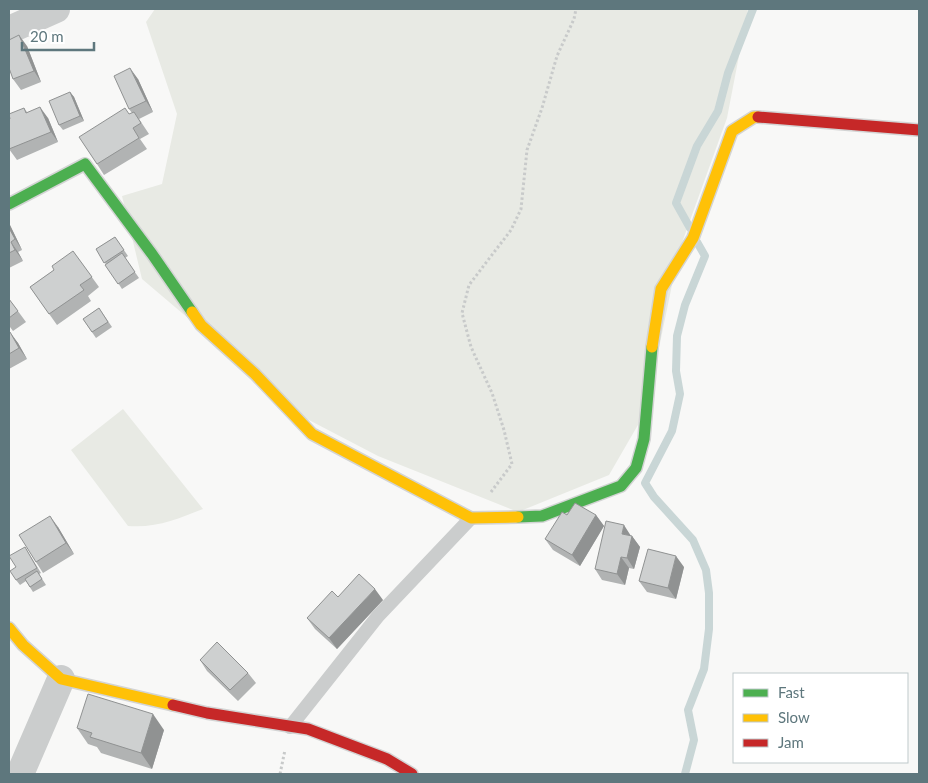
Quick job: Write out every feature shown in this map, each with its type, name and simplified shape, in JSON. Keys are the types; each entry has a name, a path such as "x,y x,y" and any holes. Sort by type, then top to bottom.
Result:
{"street":[{"path":"9,30 56,9"},
{"path":"9,204 85,164 152,254 201,325 255,374 312,434 471,518 542,516 621,486 636,468 644,439 652,348 661,289 693,238 732,131 754,117 919,130"},
{"path":"9,628 23,645 61,679 207,713 308,729 378,756 412,774"},
{"path":"20,774 61,679"}],"lane":[{"path":"290,727 378,616 471,518"}],"path":[{"path":"471,518 512,464 504,430 492,394 471,347 462,313 469,285 511,230 521,209 527,150 542,108 557,56 574,19 576,9"}],"shaded area":[{"path":"155,9 748,9 727,118 679,251 646,411 609,475 518,512 378,456 307,419 142,279 122,196 162,184 177,114 146,22"},
{"path":"123,409 203,509 158,524 128,526 71,450"}],"building":[{"path":"19,35 34,71 13,79 9,68 9,40"},
{"path":"130,68 146,101 129,109 114,76"},
{"path":"70,92 80,116 59,125 49,101"},
{"path":"40,107 51,132 9,149 9,114 24,108 26,113"},
{"path":"125,108 129,114 134,112 141,123 133,128 139,138 97,164 79,137"},
{"path":"9,228 15,239 11,242 15,250 9,253"},
{"path":"115,237 124,250 104,263 96,249"},
{"path":"73,251 92,277 80,285 84,290 49,314 30,287 54,270 52,266"},
{"path":"122,253 135,272 118,284 105,265"},
{"path":"9,299 18,311 9,318"},
{"path":"99,308 108,322 92,332 83,319"},
{"path":"9,333 19,348 9,354"},
{"path":"575,503 596,515 572,555 545,539 562,512 567,515"},
{"path":"50,516 66,543 36,562 19,535"},
{"path":"606,521 624,525 622,534 632,536 627,558 621,557 617,574 595,569"},
{"path":"25,547 37,568 16,580 10,571 16,567 9,556"},
{"path":"648,549 676,556 668,588 639,581"},
{"path":"37,571 42,579 30,587 25,579"},
{"path":"359,574 375,589 329,638 307,618 332,591 338,597"},
{"path":"217,642 248,673 230,690 200,660"},
{"path":"88,694 153,714 141,753 90,737 92,733 77,728"}],"waterway":[{"path":"690,228 676,203 697,146 718,111 728,73 753,9"},
{"path":"685,774 694,740 688,710 704,669 709,629 709,593 706,570 693,540 654,497 645,483 672,431 680,394 676,371 677,336 685,305 705,256 697,242"}],"traffic: fast":[{"path":"9,204 85,164 152,254 192,312"},
{"path":"518,517 542,516 621,486 636,468 644,439 652,347"}],"traffic: slow":[{"path":"652,347 661,289 693,238 732,131 754,117 758,117"},
{"path":"192,312 201,325 255,374 312,434 471,518 518,517"},
{"path":"9,628 23,645 61,679 173,705"}],"traffic: jam":[{"path":"758,117 919,130"},
{"path":"173,705 207,713 308,729 387,759 412,774"}]}
